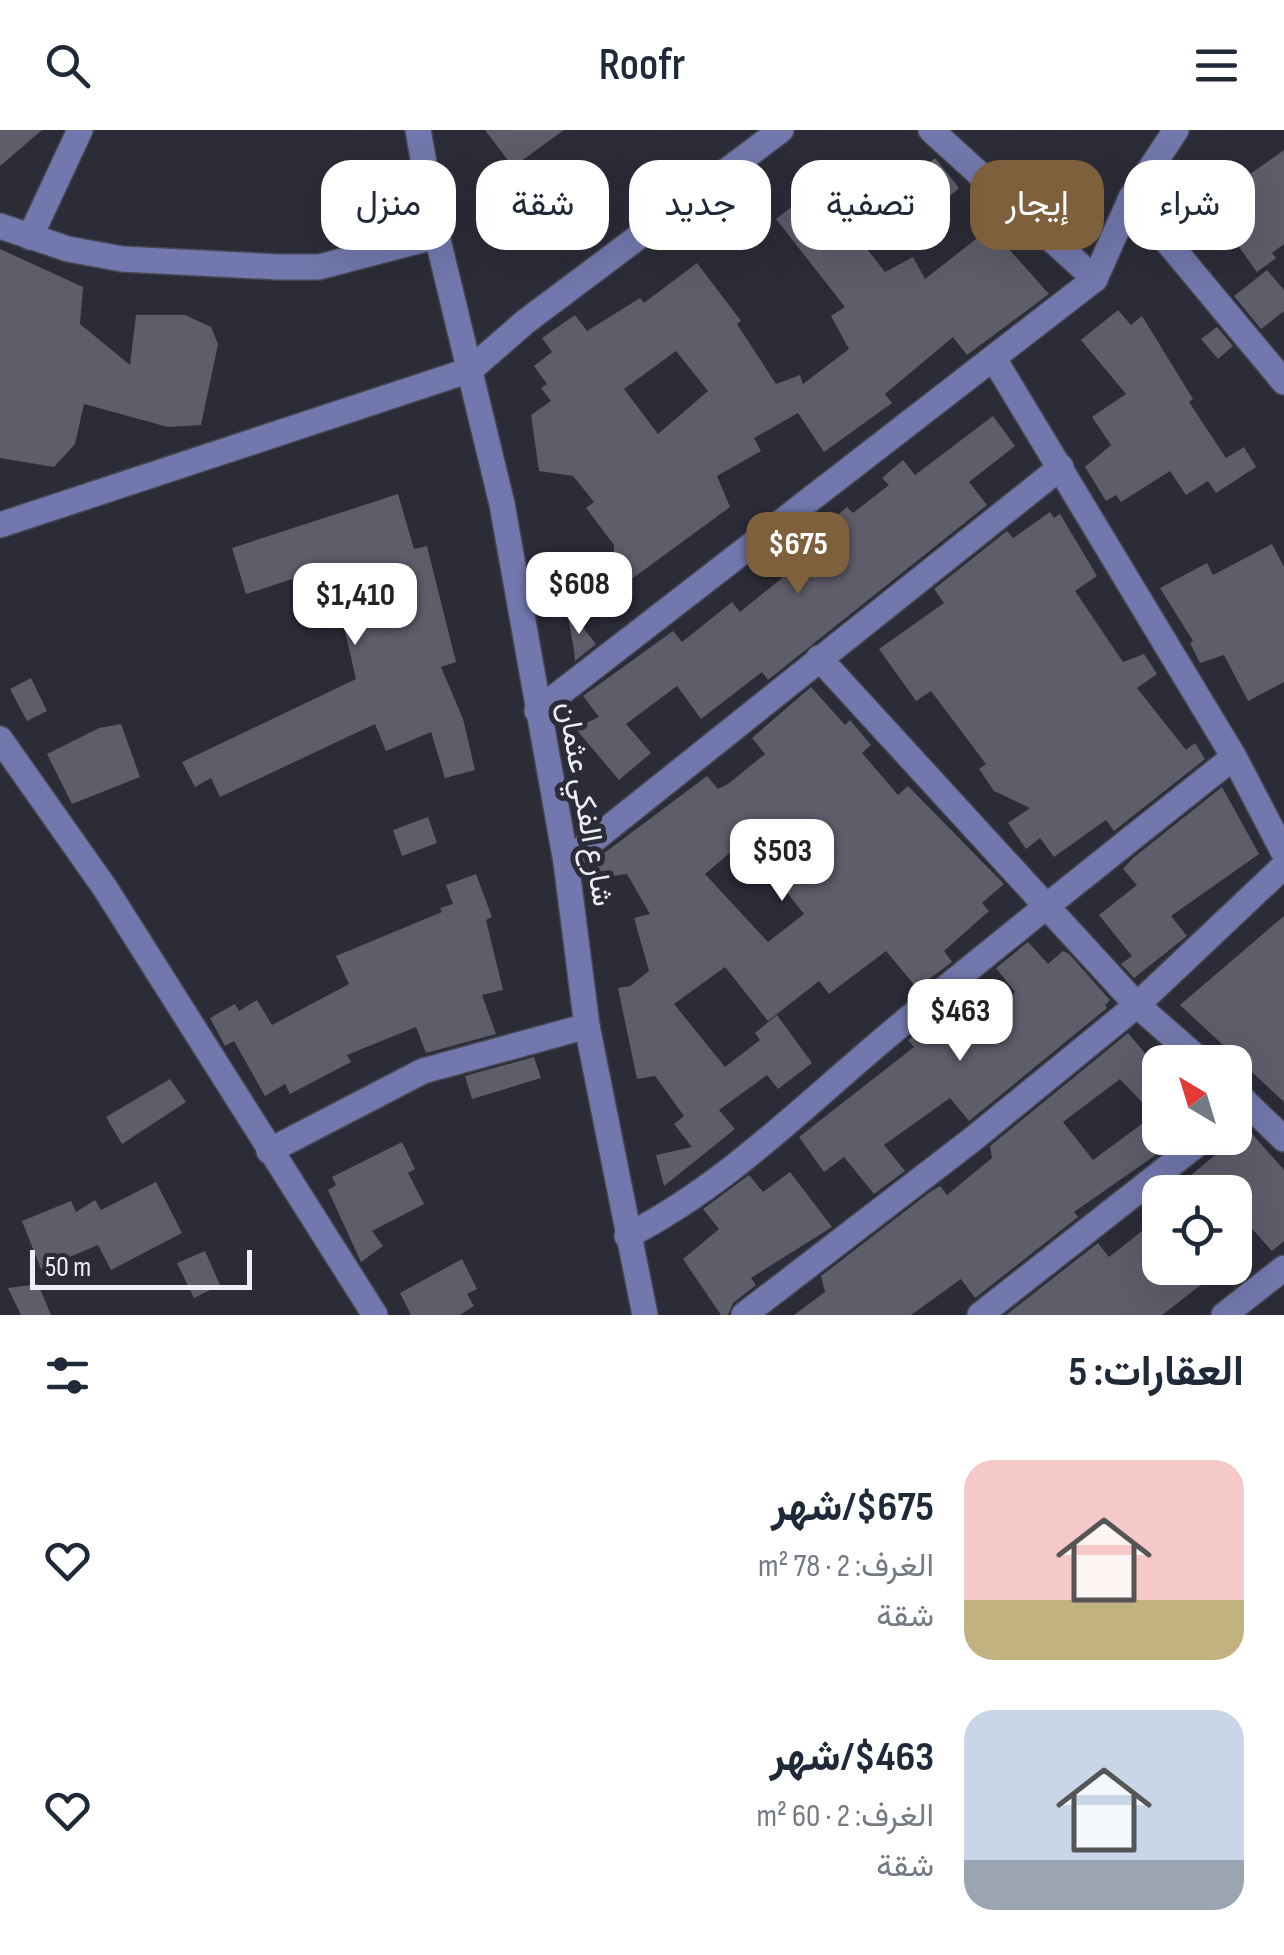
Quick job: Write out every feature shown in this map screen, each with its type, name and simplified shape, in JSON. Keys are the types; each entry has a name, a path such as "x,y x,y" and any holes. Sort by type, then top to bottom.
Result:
{"street":[{"path":"30,237 80,130"},
{"name":"شارع الفكي عثمان","path":"418,130 423,160"},
{"path":"0,525 470,370 525,322 781,130"},
{"path":"931,130 1095,279"},
{"path":"1156,160 1176,130"},
{"path":"537,710 1095,279 1124,214"},
{"path":"0,226 122,259 278,268 320,266 382,250"},
{"name":"شارع الفكي عثمان","path":"440,250 502,504 566,862 587,1026 645,1315"},
{"path":"1174,250 1284,382"},
{"path":"994,360 1234,757 1284,853"},
{"path":"566,862 1061,468"},
{"path":"818,658 1137,1005 1183,1045"},
{"path":"0,739 105,888 375,1315"},
{"path":"627,1236 667,1216 785,1127 888,1035 1234,757"},
{"path":"744,1315 973,1139 1137,1005 1284,866"},
{"path":"268,1151 423,1071 587,1026"},
{"path":"1252,1113 1284,1139"},
{"path":"980,1315 1183,1155"},
{"path":"1224,1315 1284,1268"}],"building":[{"path":"0,130 42,130 0,166"},
{"path":"485,130 564,130 523,160 508,160"},
{"path":"1284,150 1284,244 1272,253 1276,258 1257,272 1241,250 1255,250 1255,171"},
{"path":"950,177 959,188 950,196"},
{"path":"791,207 791,238 776,219"},
{"path":"970,244 970,250 1010,250 1049,294 967,355 953,337 885,394 892,403 824,452 798,413 754,438 761,451 717,476 730,507 588,611 569,586 614,551 614,545 586,508 594,502 573,476 539,471 531,415 551,401 541,388 547,384 534,366 552,352 542,338 575,315 587,331 640,298 644,303 697,263 741,321 737,324 776,384 800,375 803,384 849,349 831,316 845,307 800,250 868,250 885,272 913,257 925,279","holes":["676,351 708,391 658,434 624,389"]},
{"path":"0,249 83,287 80,324 130,365 136,315 185,315 211,327 218,344 201,425 168,427 84,404 75,444 54,467 0,458"},
{"path":"1267,270 1284,290 1284,311 1261,329 1234,296"},
{"path":"1118,310 1131,325 1142,316 1193,399 1189,402 1226,458 1244,447 1256,467 1216,493 1208,481 1186,495 1170,471 1121,502 1116,495 1106,501 1085,467 1111,445 1092,417 1126,394 1081,340"},
{"path":"1217,327 1233,346 1218,359 1201,339"},
{"path":"993,416 1015,446 969,482 987,505 768,680 762,672 701,719 677,686 626,724 651,753 619,780 575,728 599,717 583,696 673,631 682,642 732,602 740,612 782,578 774,568 847,507 853,513 889,485 882,478 903,460 915,475"},
{"path":"398,494 414,549 427,546 456,662 441,667 463,719 475,770 445,778 431,732 386,751 375,724 220,797 211,778 195,787 182,762 356,679 330,567 246,594 232,548"},
{"path":"1050,512 1054,518 1060,514 1097,576 1075,591 1123,662 1144,654 1157,674 1137,688 1186,750 1195,743 1205,759 1114,831 1106,820 1054,857 1040,838 1026,849 1008,823 1030,808 994,791 979,769 986,764 931,691 916,701 879,649 944,603 934,589 1007,531 1013,538"},
{"path":"1272,544 1284,567 1284,682 1248,701 1224,655 1200,663 1190,643 1193,641 1160,588 1207,563 1213,575"},
{"path":"566,606 596,644 575,661 574,650"},
{"path":"31,678 47,711 27,721 10,689"},
{"path":"811,687 845,725 850,720 871,745 862,753 898,795 908,786 1004,884 982,903 989,911 944,951 952,962 917,988 886,951 829,994 819,981 768,1021 725,967 674,1004 725,1067 760,1040 755,1033 777,1015 812,1063 778,1089 767,1075 719,1110 735,1129 664,1186 656,1155 692,1147 674,1124 684,1116 655,1076 637,1079 618,988 630,986 649,971 634,918 650,914 627,874 585,880 583,869 707,776 718,789 728,784 765,754 752,738","holes":["745,840 804,914 768,942 705,874"]},
{"path":"121,724 140,777 72,804 47,754 99,728"},
{"path":"1222,787 1259,854 1171,916 1187,936 1134,978 1121,964 1132,956 1099,915 1137,885 1123,869 1133,858"},
{"path":"428,817 437,843 402,856 393,830"},
{"path":"476,874 492,917 486,920 503,990 482,995 496,1034 426,1053 416,1027 347,1055 351,1062 290,1094 285,1084 265,1096 234,1041 225,1046 210,1018 235,1004 239,1011 257,1000 272,1025 349,984 336,956 442,912 440,908 453,904 446,885"},
{"path":"1284,916 1284,1102 1252,1072 1252,1045 1223,1045 1180,1005"},
{"path":"1028,942 1048,964 1063,951 1069,954 1110,1000 1107,1008 969,1121 950,1098 884,1145 905,1171 874,1194 844,1157 824,1172 799,1137 914,1047 908,1040 947,1008 963,1026 975,1017 979,1022 1015,992 996,968"},
{"path":"1128,1033 1142,1050 1142,1102 1120,1079 1063,1122 1093,1160 1142,1124 1142,1155 1156,1155 1074,1212 1078,1217 975,1298 961,1279 911,1315 794,1315 825,1292 821,1276 930,1192 940,1186 947,1195 992,1158 990,1146"},
{"path":"534,1057 541,1078 472,1099 465,1076"},
{"path":"170,1079 186,1102 122,1144 106,1117"},
{"path":"1252,1134 1284,1170 1284,1241 1272,1251 1252,1229 1252,1175 1191,1175 1215,1155 1252,1155"},
{"path":"402,1142 415,1169 408,1173 424,1204 372,1231 383,1246 361,1262 328,1190 336,1185 332,1177"},
{"path":"790,1172 832,1227 751,1278 756,1285 733,1303 728,1315 721,1315 683,1259 719,1229 703,1209 749,1175 763,1192"},
{"path":"156,1182 182,1233 111,1270 98,1245 41,1269 22,1221 71,1201 76,1212 95,1200 101,1210"},
{"path":"1142,1231 1142,1285 1201,1285 1162,1315 1006,1315 1098,1243 1109,1257"},
{"path":"205,1251 220,1285 194,1298 177,1263"},
{"path":"462,1259 477,1289 467,1294 474,1306 460,1315 411,1315 400,1293"},
{"path":"38,1284 51,1315 21,1315 8,1288"}]}
